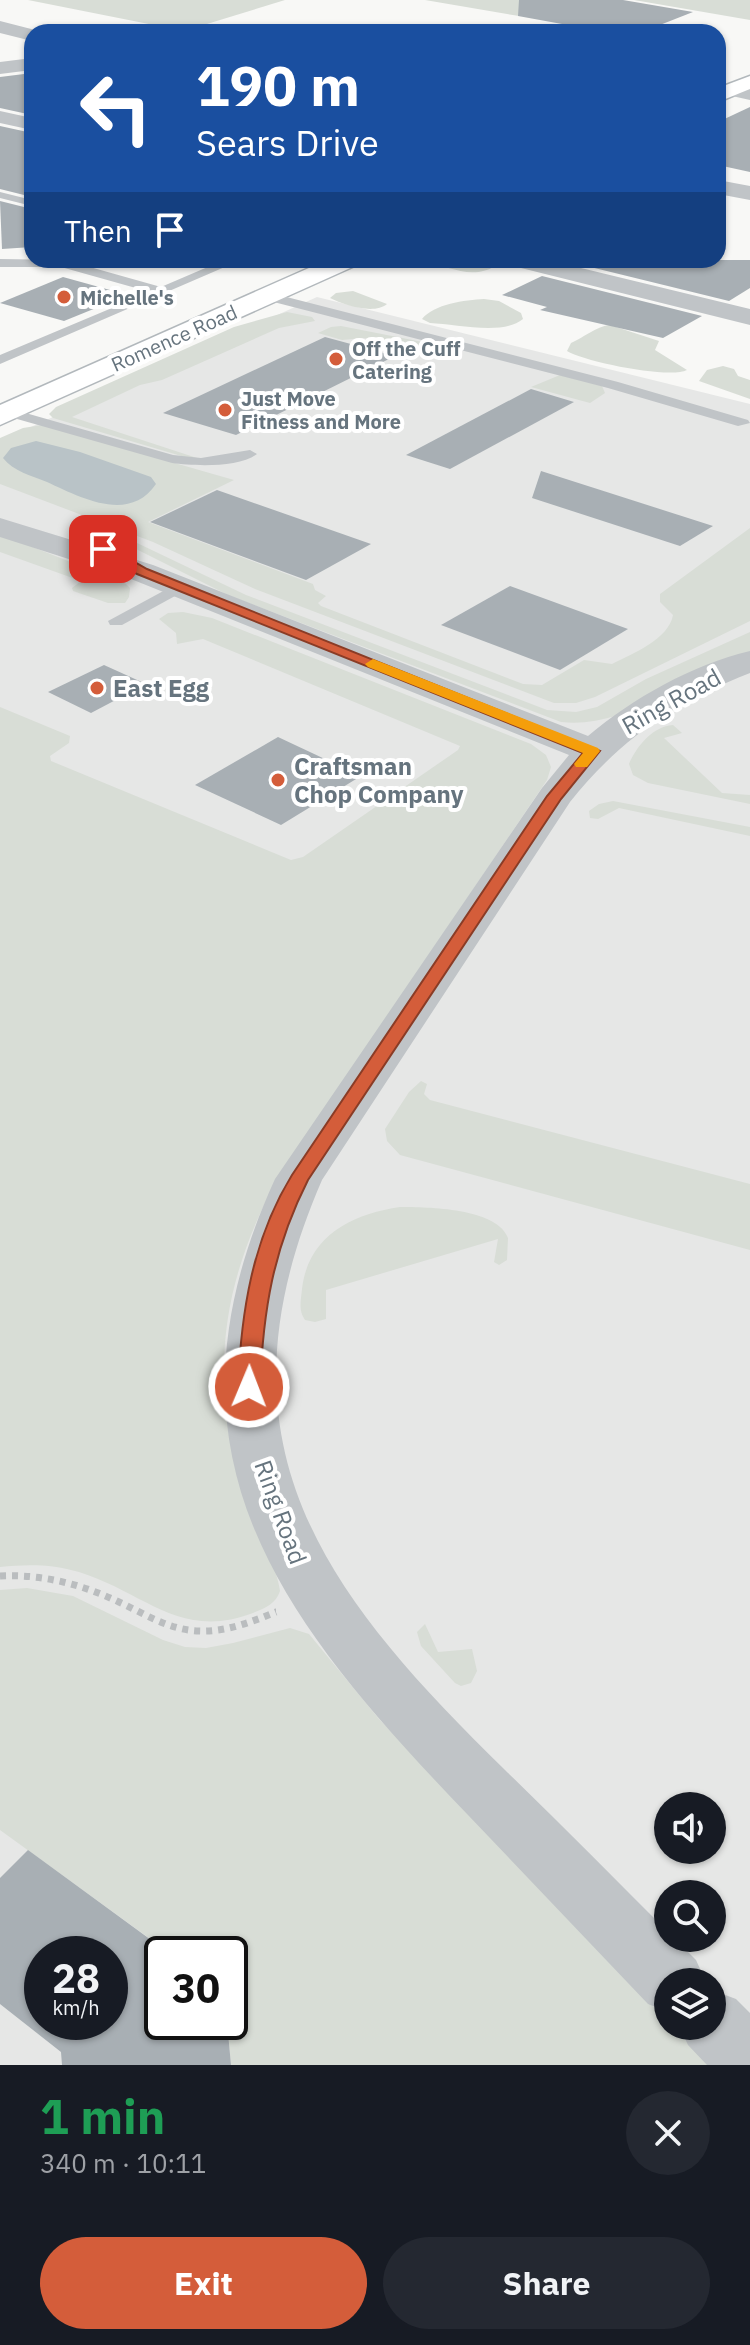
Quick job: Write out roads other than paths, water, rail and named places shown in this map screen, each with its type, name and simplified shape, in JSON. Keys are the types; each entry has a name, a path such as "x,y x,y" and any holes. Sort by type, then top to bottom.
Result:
{"street":[{"path":"0,27 24,33"},
{"path":"0,68 24,65"},
{"path":"0,117 24,122"},
{"path":"726,188 750,193"},
{"name":"Romence Road","path":"4,414 330,268"},
{"path":"551,268 750,317"},
{"path":"0,500 67,529 142,572"},
{"path":"0,527 142,572 592,751"},
{"name":"Ring Road","path":"658,1968 420,1726 360,1655 318,1596 286,1540 257,1445 249,1387 249,1358 255,1297 285,1207 314,1154 555,796 592,751 658,706 750,661"},
{"path":"726,2036 750,2061"}],"lane":[{"path":"0,195 24,201"},
{"path":"0,263 24,263"},
{"path":"0,273 24,266"},
{"path":"80,268 161,291"},
{"path":"0,360 216,268"},
{"path":"267,296 613,385 743,423"},
{"path":"0,360 11,363 0,368"},
{"path":"4,414 172,459 201,462 250,454"},
{"path":"116,621 180,587"}],"place":[{"name":"Michelle's","path":"64,297"},
{"name":"Off the Cuff Catering","path":"336,359"},
{"name":"Just Move Fitness and More","path":"225,410"},
{"name":"East Egg","path":"97,688"},
{"name":"Craftsman Chop Company","path":"278,780"}]}
